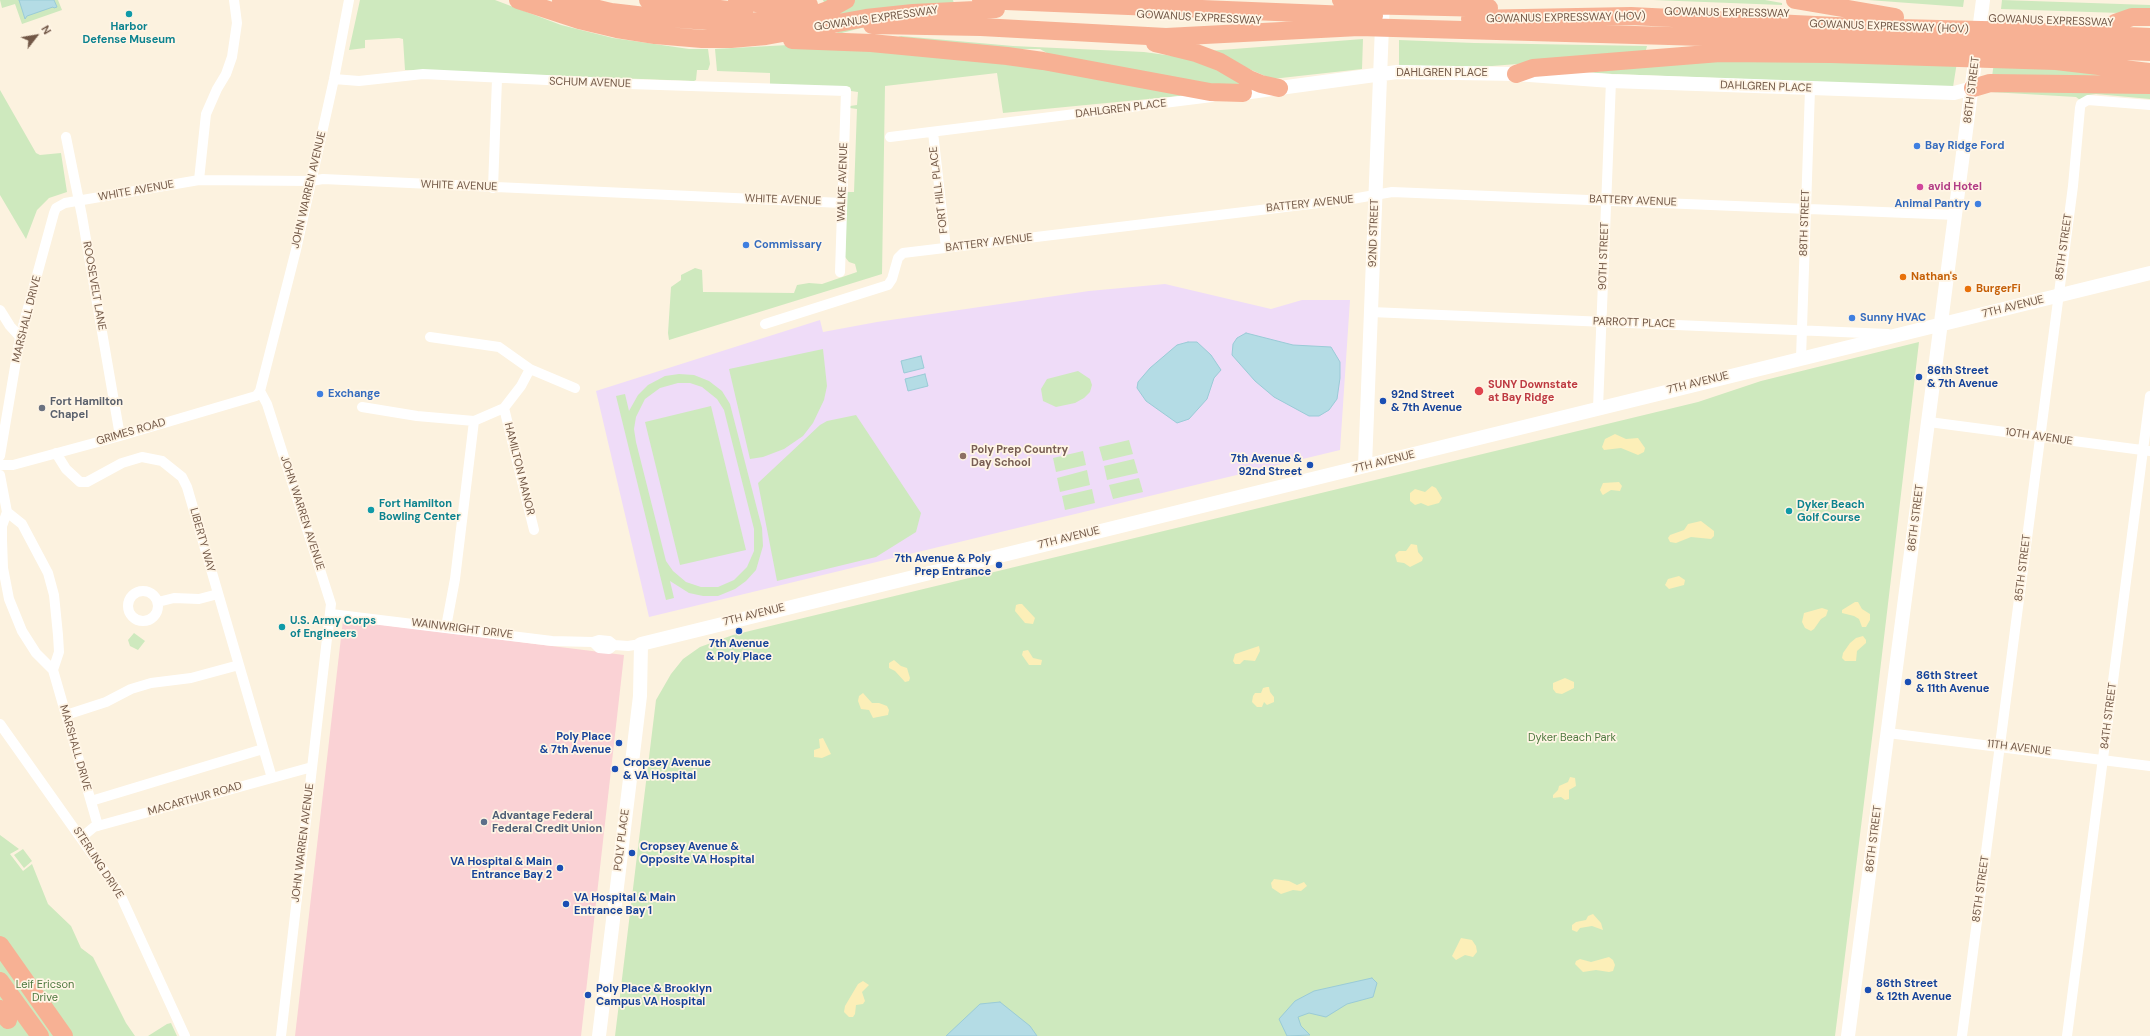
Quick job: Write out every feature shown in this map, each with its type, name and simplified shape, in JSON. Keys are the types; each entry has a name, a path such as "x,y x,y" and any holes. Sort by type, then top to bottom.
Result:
{"highway":[{"name":"GOWANUS EXPRESSWAY","path":"518,0 579,20 629,31 679,38 731,39 766,36 897,14 957,9 1168,15 1359,27 2150,52"},
{"path":"562,0 611,12 647,17 735,23 809,17 828,10 846,0"},
{"path":"648,0 730,11 777,14 809,11 838,0"},
{"path":"737,0 790,8 825,0"},
{"path":"770,0 795,3 811,0"},
{"name":"GOWANUS EXPRESSWAY (HOV)","path":"981,0 1474,19 1631,16 1856,27 2023,31 2150,37"},
{"name":"GOWANUS EXPRESSWAY","path":"1230,0 2150,25"},
{"path":"1795,0 1895,17"},
{"path":"2115,23 2132,17 2150,17"},
{"name":"GOWANUS EXPRESSWAY","path":"872,25 961,26 1174,37 1359,27"},
{"path":"1103,34 1155,43 1196,53 1220,62 1249,79 1279,88"},
{"path":"731,39 871,43 1043,60 1210,92 1243,93"},
{"path":"2032,48 2085,58 2150,65"},
{"path":"1516,74 1533,68 1720,54 1831,54 2056,61 2150,72"},
{"path":"1973,88 1990,84 2150,86"},
{"path":"0,945 64,1036"},
{"path":"0,980 40,1036"}],"main road":[{"name":"92ND STREET","path":"1365,466 1383,0"},
{"name":"86TH STREET","path":"1848,1036 1973,88 1983,0"},
{"name":"DAHLGREN PLACE","path":"1243,93 1279,88 1380,69 1397,72 1516,74 1611,81 1810,89 1954,93 1973,88"},
{"name":"7TH AVENUE","path":"641,644 2150,273"},
{"name":"POLY PLACE","path":"599,1036 640,696 641,644"}],"street":[{"path":"199,180 206,114 217,89 226,74 232,57 237,23 234,0"},
{"name":"JOHN WARREN AVENUE","path":"281,1036 331,604 309,531 267,404 260,392 311,181 334,79 349,0"},
{"name":"SCHUM AVENUE","path":"334,79 359,81 423,74 497,79 846,91"},
{"path":"493,188 497,79"},
{"name":"90TH STREET","path":"1598,408 1611,81"},
{"name":"88TH STREET","path":"1801,358 1810,89"},
{"name":"WALKE AVENUE","path":"840,272 846,91"},
{"name":"DAHLGREN PLACE","path":"890,137 1243,93"},
{"name":"85TH STREET","path":"1962,1036 2057,296 2073,186 2080,108 2085,102 2092,100 2150,105"},
{"name":"FORT HILL PLACE","path":"933,132 946,248"},
{"name":"ROOSEVELT LANE","path":"66,137 120,436"},
{"name":"WHITE AVENUE","path":"78,201 199,180 311,181 338,179 493,188 842,202"},
{"name":"BATTERY AVENUE","path":"765,324 888,285 892,279 898,258 903,253 1375,196 1392,192 1956,215"},
{"name":"MARSHALL DRIVE","path":"0,456 20,337 54,213 60,206 78,201"},
{"path":"0,310 10,326 20,337"},
{"name":"PARROTT PLACE","path":"1371,312 1898,334"},
{"path":"430,337 499,347 530,369 575,388"},
{"path":"362,407 418,416 474,421 504,408 521,386 530,369"},
{"name":"GRIMES ROAD","path":"0,465 13,465 120,436 256,396 260,392"},
{"name":"84TH STREET","path":"2067,1036 2146,451 2150,396"},
{"name":"HAMILTON MANOR","path":"504,408 534,530"},
{"path":"446,627 456,579 474,421"},
{"name":"10TH AVENUE","path":"1929,422 2146,451"},
{"name":"LIBERTY WAY","path":"56,453 72,477 80,482 87,482 122,463 142,457 162,462 182,477 187,487 272,778"},
{"path":"0,475 7,512 2,526 2,540 3,568 9,599 22,631 36,654 53,670 59,652 54,594 50,580 41,558 22,524 7,512"},
{"path":"158,602 174,598 199,599 218,594"},
{"name":"WAINWRIGHT DRIVE","path":"331,614 552,641 609,641 616,645"},
{"name":"7TH AVENUE","path":"616,645 628,646 641,644"},
{"path":"66,715 106,702 130,689 151,683 191,678 239,665"},
{"name":"MARSHALL DRIVE","path":"53,670 98,826"},
{"name":"STERLING DRIVE","path":"0,724 82,837 119,892 168,995 184,1036"},
{"name":"11TH AVENUE","path":"1888,733 2150,766"},
{"path":"91,801 263,750"},
{"name":"MACARTHUR ROAD","path":"82,837 98,826 312,766"}],"shaded area":[{"name":"Poly Prep Country Day School","path":"1165,284 1271,309 1302,300 1350,300 1340,450 649,617 596,391 820,320 823,332 877,322 1089,291"},
{"path":"343,620 624,655 581,1036 295,1036"}],"green space":[{"path":"0,0 58,0 62,10 22,24 15,4 2,8"},
{"path":"360,0 495,0 561,25 613,38 689,49 708,49 710,64 708,70 697,70 696,80 694,81 405,70 403,39 365,40 365,48 349,50"},
{"path":"823,0 953,0 954,4 838,34"},
{"path":"1653,0 1765,0 1782,3 1782,5"},
{"path":"1868,0 1964,0 1963,7"},
{"path":"2002,0 2150,5 2150,14 2001,9"},
{"path":"901,36 1013,46 1144,52 1188,58 1214,66 1250,88 1219,89 1057,59 1040,49 999,49 898,37"},
{"path":"1363,39 1362,69 1272,79 1208,51"},
{"path":"1399,40 1647,46 1645,54 1492,66 1449,67 1399,65"},
{"path":"807,44 1039,66 1190,95 1003,113 997,73 885,86 882,274 669,340 668,333 671,287 681,280 681,275 695,268 702,270 703,292 794,293 797,285 809,283 822,284 857,272 855,264 849,262 845,257 847,192 854,192 857,109 850,108 850,106 857,105 858,92 851,91 850,87 770,84 770,73 717,71 715,49"},
{"path":"1708,58 1957,62 1953,87 1587,73"},
{"path":"1994,62 2150,75 1992,77"},
{"path":"1991,88 2150,88 2150,99 2096,94 2088,95 2080,100 2076,97 1991,92"},
{"path":"0,90 36,153 40,155 61,153 67,192 49,198 37,210 26,239 0,195"},
{"name":"Dyker Beach Park","path":"1919,342 1835,1036 615,1036 656,700 671,674 683,659 700,647 733,635 1698,402 1761,381"},
{"path":"823,349 827,386 824,400 813,423 803,436 784,449 763,457 750,459 729,369"},
{"path":"1078,371 1090,379 1092,385 1090,392 1084,398 1075,403 1056,407 1043,401 1041,389 1047,379"},
{"path":"679,374 694,375 709,381 722,391 730,404 762,528 763,546 756,570 746,581 735,589 718,596 703,596 689,593 670,581 674,598 666,600 616,396 625,394 629,411 638,395 648,385 665,376","holes":["678,383 690,383 702,387 717,399 724,410 754,529 754,551 747,567 734,580 718,587 701,587 686,582 673,571 666,561 634,429 636,417 645,399 660,388"]},
{"path":"711,406 746,550 680,565 645,422"},
{"path":"856,415 921,513 916,532 876,557 777,581 758,483 820,425 827,421"},
{"path":"1129,440 1133,454 1103,461 1099,447"},
{"path":"1083,451 1086,465 1056,472 1053,458"},
{"path":"1134,459 1138,473 1107,480 1104,466"},
{"path":"1087,470 1090,485 1060,492 1057,478"},
{"path":"1139,478 1143,492 1113,499 1109,485"},
{"path":"1092,489 1095,503 1065,510 1062,496"},
{"path":"134,633 145,641 138,650 130,646 128,640"},
{"name":"Leif Ericson Drive","path":"0,835 19,849 10,854 23,871 32,864 48,904 71,926 81,948 93,957 126,1023 135,1036 0,1036"},
{"path":"23,849 32,861 24,868 14,855"},
{"path":"171,1023 177,1036 148,1036 167,1024"}],"sand":[{"path":"1615,434 1626,439 1638,438 1645,448 1644,452 1638,455 1621,448 1604,450 1602,447 1605,439"},
{"path":"1619,482 1622,486 1620,491 1611,490 1603,495 1602,494 1600,490 1603,483"},
{"path":"1432,486 1436,488 1442,498 1439,503 1428,506 1421,503 1415,505 1410,501 1410,493 1415,489 1425,492"},
{"path":"1701,521 1714,531 1714,536 1711,539 1691,537 1676,543 1670,542 1668,538 1670,535 1684,530 1688,524"},
{"path":"1411,544 1417,545 1418,552 1423,558 1422,561 1410,567 1404,563 1397,562 1395,555 1399,551 1406,551"},
{"path":"1679,576 1685,580 1684,585 1669,589 1665,585 1668,579"},
{"path":"1855,602 1858,602 1862,609 1870,614 1870,620 1866,627 1862,627 1859,619 1854,616 1842,613 1842,610"},
{"path":"1022,604 1035,618 1033,624 1025,623 1015,611 1016,605"},
{"path":"1822,608 1828,610 1826,616 1821,619 1811,631 1805,628 1802,622 1804,613"},
{"path":"1863,636 1866,643 1857,651 1856,661 1845,661 1842,658 1843,653 1850,643 1856,638"},
{"path":"1259,646 1260,651 1255,661 1244,660 1240,664 1235,664 1233,661 1235,654"},
{"path":"1028,650 1033,658 1042,660 1041,665 1029,665 1022,655 1023,651"},
{"path":"894,660 901,666 907,668 910,678 909,681 905,682 895,671 889,668 889,663"},
{"path":"1565,678 1574,682 1574,688 1562,694 1556,693 1553,689 1553,683"},
{"path":"1269,687 1270,692 1274,697 1274,702 1267,705 1264,702 1262,707 1257,707 1252,702 1253,696 1255,693 1261,693 1263,688"},
{"path":"863,693 872,703 879,703 887,706 889,710 888,715 873,718 869,710 861,709 858,701 859,696"},
{"path":"823,738 831,754 822,758 814,757 814,750 820,748 819,739"},
{"path":"1570,777 1575,778 1576,786 1569,790 1569,799 1565,800 1561,797 1553,798 1553,795 1558,790 1559,786 1568,782"},
{"path":"1274,879 1289,881 1297,885 1304,882 1307,886 1301,891 1293,890 1281,894 1272,888 1271,883"},
{"path":"1593,914 1601,923 1603,930 1592,926 1580,928 1577,932 1572,930 1572,925 1576,922 1586,920 1588,916"},
{"path":"1461,938 1472,940 1476,946 1477,952 1473,957 1465,955 1456,960 1452,956"},
{"path":"1609,957 1613,960 1615,965 1613,971 1609,972 1596,970 1583,972 1575,964 1576,961 1580,959 1591,962"},
{"path":"863,981 869,985 862,992 865,1001 863,1004 856,1005 855,1014 853,1017 849,1017 844,1012 845,1006 858,984"}],"water":[{"path":"19,0 54,0 57,7 27,16 25,19"},
{"path":"1246,333 1293,345 1331,347 1340,362 1340,378 1337,399 1329,410 1319,416 1309,416 1274,397 1255,381 1232,355 1233,344 1237,338"},
{"path":"1188,342 1197,342 1211,355 1221,370 1214,378 1207,399 1189,419 1177,423 1146,401 1137,388 1138,382 1150,368 1177,345"},
{"path":"921,356 924,368 904,373 901,361"},
{"path":"925,374 928,386 908,391 905,379"},
{"path":"1372,978 1377,983 1373,997 1347,1004 1326,1017 1309,1013 1298,1017 1301,1026 1310,1035 1287,1036 1279,1019 1295,1001 1314,991"},
{"path":"1000,1002 1030,1026 1037,1036 946,1036 980,1004"}],"place":[{"name":"Harbor Defense Museum","path":"129,14"},
{"name":"Bay Ridge Ford","path":"1917,146"},
{"name":"avid Hotel","path":"1920,187"},
{"name":"Animal Pantry","path":"1978,204"},
{"name":"Commissary","path":"746,245"},
{"name":"Nathan's","path":"1903,277"},
{"name":"BurgerFi","path":"1968,289"},
{"name":"Sunny HVAC","path":"1852,318"},
{"name":"86th Street & 7th Avenue","path":"1919,377"},
{"name":"SUNY Downstate at Bay Ridge","path":"1479,391"},
{"name":"Exchange","path":"320,394"},
{"name":"92nd Street & 7th Avenue","path":"1383,401"},
{"name":"Fort Hamilton Chapel","path":"42,408"},
{"name":"Poly Prep Country Day School","path":"963,456"},
{"name":"7th Avenue & 92nd Street","path":"1310,465"},
{"name":"Fort Hamilton Bowling Center","path":"371,510"},
{"name":"Dyker Beach Golf Course","path":"1789,511"},
{"name":"7th Avenue & Poly Prep Entrance","path":"999,565"},
{"name":"U.S. Army Corps of Engineers","path":"282,627"},
{"name":"7th Avenue & Poly Place","path":"739,631"},
{"name":"86th Street & 11th Avenue","path":"1908,682"},
{"name":"Poly Place & 7th Avenue","path":"619,743"},
{"name":"Cropsey Avenue & VA Hospital","path":"615,769"},
{"name":"Advantage Federal Federal Credit Union","path":"484,822"},
{"name":"Cropsey Avenue & Opposite VA Hospital","path":"632,853"},
{"name":"VA Hospital & Main Entrance Bay 2","path":"560,868"},
{"name":"VA Hospital & Main Entrance Bay 1","path":"566,904"},
{"name":"86th Street & 12th Avenue","path":"1868,990"},
{"name":"Poly Place & Brooklyn Campus VA Hospital","path":"588,995"}]}
